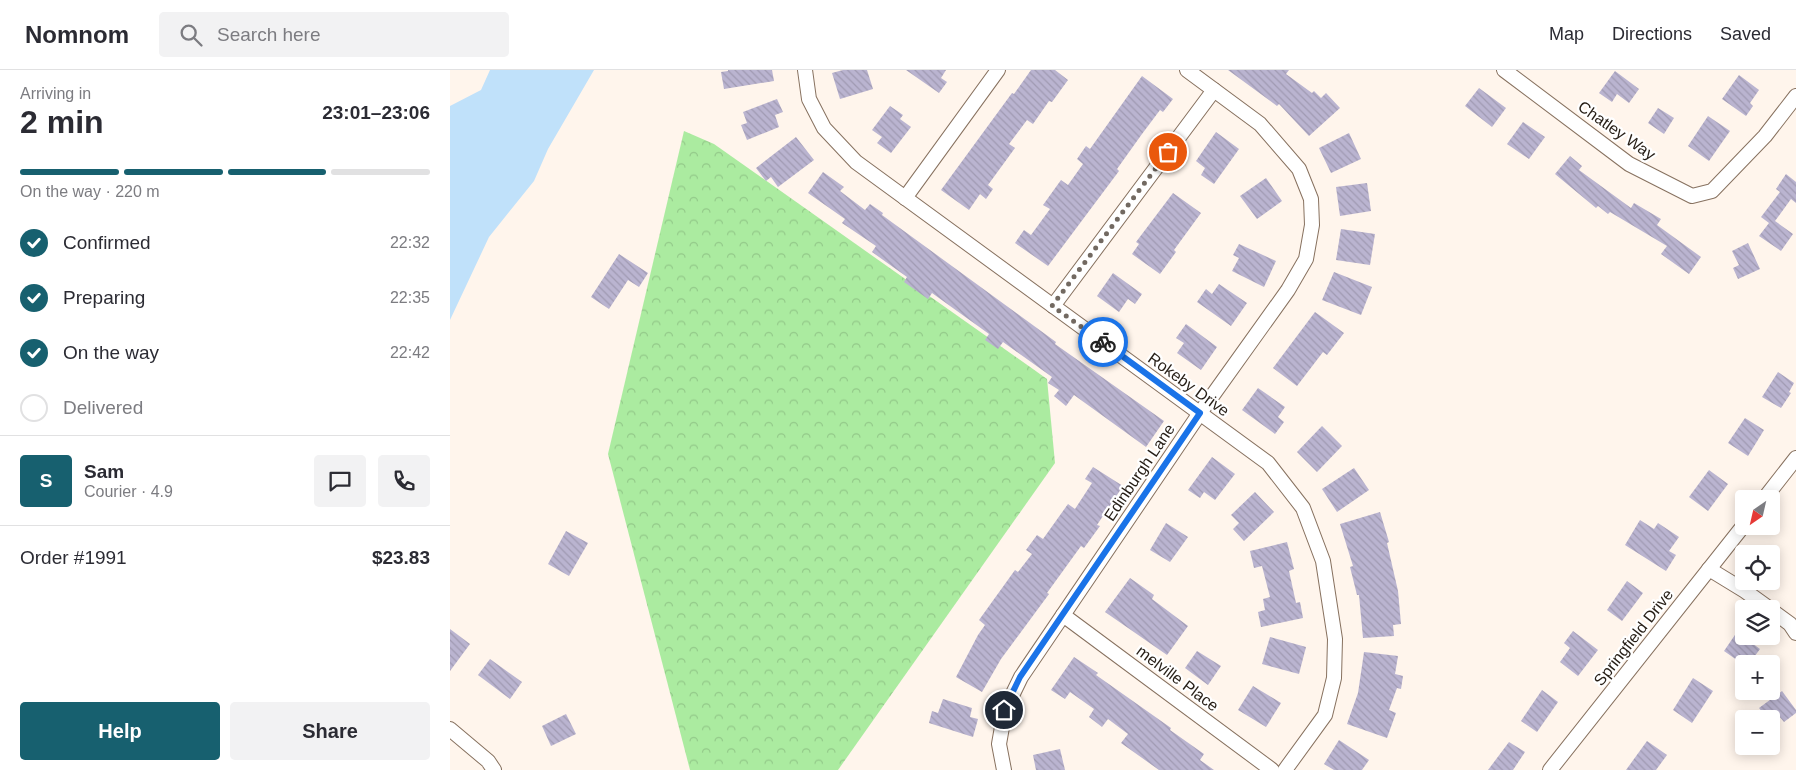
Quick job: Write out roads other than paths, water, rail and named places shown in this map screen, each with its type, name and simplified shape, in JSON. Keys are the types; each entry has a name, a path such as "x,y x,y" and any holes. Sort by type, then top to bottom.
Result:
{"street":[{"name":"Rokeby Drive","path":"805,70 810,99 824,128 856,162 1268,463 1303,508 1323,561 1335,640 1334,678 1325,715 1284,770"},
{"path":"904,198 998,70"},
{"name":"Edinburgh Lane","path":"1004,770 998,744 1004,710 1020,677 1200,413 1288,290 1306,259 1312,225 1311,199 1299,169 1260,124 1186,70"},
{"name":"Chatley Way","path":"1504,70 1628,164 1692,196 1712,191 1765,136 1796,96"},
{"path":"1052,306 1214,90"},
{"path":"1771,490 1796,458"},
{"name":"Springfield Drive","path":"1550,770 1736,535"},
{"path":"1709,569 1746,590 1759,600"},
{"name":"melville Place","path":"1062,615 1272,770"},
{"path":"1780,616 1790,624 1796,633"},
{"path":"450,729 488,761 494,770"}],"water":[{"path":"490,70 594,70 548,149 534,181 489,237 450,320 450,106 481,90"}]}
